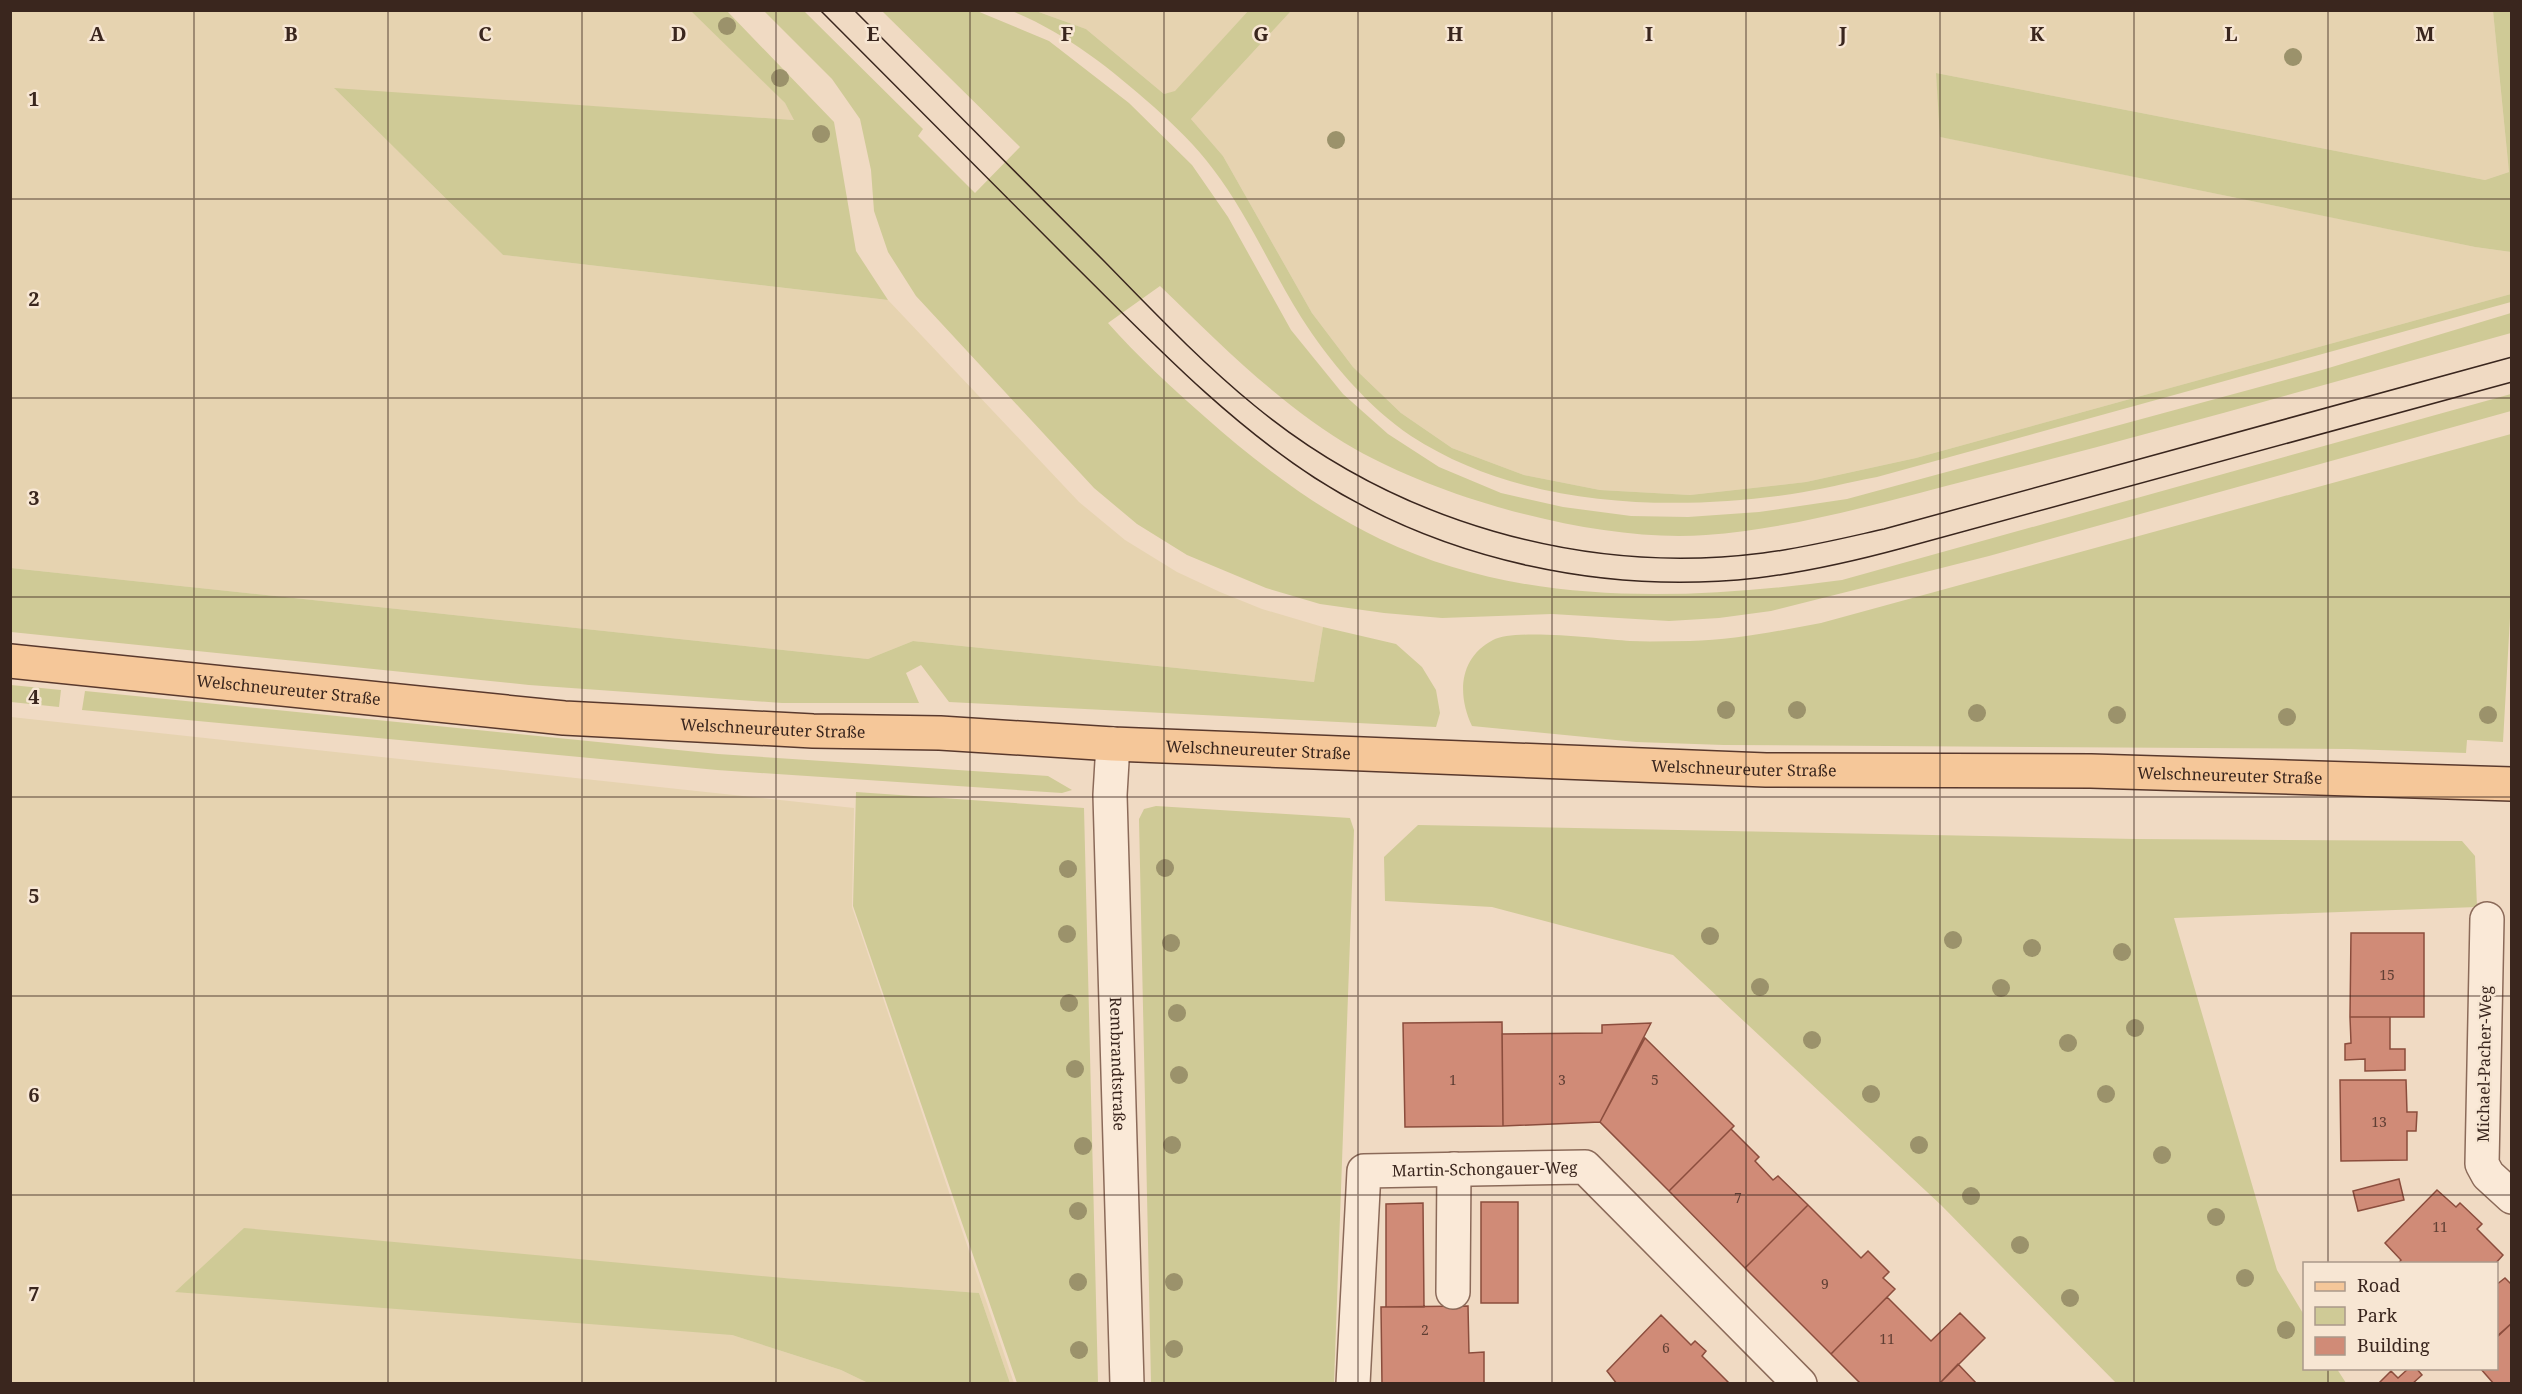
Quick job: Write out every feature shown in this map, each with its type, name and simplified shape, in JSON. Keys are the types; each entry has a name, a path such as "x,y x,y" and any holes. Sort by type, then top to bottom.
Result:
{"main road":[{"name":"Welschneureuter Straße","path":"10,661 564,718 813,731 940,733 1113,744 1756,770 2091,771 2511,784"}],"street":[{"name":"Rembrandtstraße","path":"1113,744 1110,795 1127,1383"},
{"name":"Michael-Pacher-Weg","path":"2487,919 2482,1164 2488,1175 2511,1197"},
{"name":"Martin-Schongauer-Weg","path":"1353,1383 1364,1171 1585,1167 1800,1383"},
{"path":"1453,1292 1454,1169"}],"shaded area":[{"path":"691,10 785,103 795,120 335,89 503,255 888,300 1079,502 1125,540 1177,572 1220,592 1262,609 1323,627 1314,682 913,641 868,659 11,568 11,11"},
{"path":"1036,11 1248,11 1175,92 1164,94 1086,29"},
{"path":"1291,11 2493,11 2509,172 2485,180 1936,73 1941,137 2475,247 2511,252 2511,294 1916,458 1806,482 1690,495 1600,490 1524,475 1452,448 1401,413 1353,367 1312,313 1223,156 1191,119"},
{"path":"11,717 854,808 852,907 1014,1383 1010,1383 979,1293 784,1278 732,1335 841,1370 868,1383 11,1384"}],"green space":[{"path":"691,11 727,11 834,122 856,251 888,300 503,255 334,88 794,120 785,103"},
{"path":"764,11 804,11 923,129 918,136 975,193 1020,147 882,11 977,11 1049,41 1129,103 1192,165 1228,217 1291,330 1343,394 1388,434 1439,467 1501,493 1563,507 1631,516 1688,517 1759,512 1847,499 2322,370 2511,313 2511,333 2044,461 1808,520 1706,535 1665,536 1573,525 1526,515 1479,501 1392,468 1355,449 1302,414 1253,374 1160,286 1108,323 1155,372 1205,417 1246,452 1310,499 1380,539 1435,561 1491,577 1549,588 1607,593 1666,594 1725,592 1842,580 2511,394 2511,411 1989,556 1771,611 1719,618 1669,621 1552,614 1442,618 1320,604 1266,588 1187,555 1137,524 1094,488 916,296 888,252 874,211 871,170 860,119 832,79"},
{"path":"1012,11 1036,11 1086,29 1164,94 1175,91 1248,11 1291,11 1191,119 1223,156 1312,313 1353,367 1401,413 1452,448 1524,475 1600,490 1690,495 1806,482 1916,458 2511,294 2511,302 1877,477 1813,490 1744,500 1695,503 1596,498 1546,490 1499,478 1454,460 1411,436 1380,412 1350,382 1312,333 1226,187 1192,144 1154,107 1104,65 1051,30"},
{"path":"2493,11 2511,11 2511,252 2475,247 1940,137 1936,73 2485,180 2509,172"},
{"path":"2511,434 2512,582 2503,742 2467,740 2466,753 2349,749 1724,745 1636,742 1472,726 1467,714 1463,689 1467,667 1482,648 1493,640 1504,637 1539,635 1630,641 1690,641 1739,637 1821,623"},
{"path":"11,568 868,659 913,641 1314,682 1323,627 1396,644 1422,667 1436,690 1440,713 1436,727 949,702 921,665 906,673 919,703 782,703 529,685 11,632"},
{"path":"11,685 61,690 59,707 11,702"},
{"path":"85,691 718,754 1048,776 1072,790 1062,793 717,770 82,710"},
{"path":"856,792 1084,808 1098,1383 1017,1383 853,906"},
{"path":"1156,806 1350,818 1354,830 1334,1383 1151,1383 1139,819 1144,809"},
{"path":"1418,825 2136,839 2462,841 2475,856 2477,907 2174,918 2277,1270 2303,1313 2303,1370 2338,1370 2346,1383 2116,1383 1941,1205 1673,955 1492,907 1385,901 1384,857"},
{"path":"244,1228 784,1278 979,1293 1010,1383 868,1383 841,1370 732,1335 175,1292"}],"building":[{"path":"2351,933 2424,933 2424,1017 2350,1017"},
{"path":"2350,1017 2390,1017 2390,1049 2405,1049 2405,1070 2365,1071 2365,1059 2345,1060 2345,1044 2351,1043"},
{"path":"1502,1022 1503,1126 1405,1127 1403,1023"},
{"path":"1651,1023 1600,1122 1503,1126 1502,1034 1602,1033 1602,1025"},
{"path":"1645,1038 1734,1126 1669,1191 1600,1122"},
{"path":"2340,1080 2406,1080 2407,1112 2417,1112 2416,1131 2407,1131 2407,1160 2341,1161"},
{"path":"1731,1129 1759,1157 1755,1161 1773,1180 1778,1176 1808,1205 1745,1268 1669,1191"},
{"path":"2399,1179 2404,1200 2358,1211 2353,1191"},
{"path":"2437,1190 2456,1207 2460,1203 2482,1224 2477,1229 2503,1255 2497,1262 2400,1262 2401,1260 2385,1243"},
{"path":"1481,1202 1518,1202 1518,1303 1481,1303"},
{"path":"1423,1203 1424,1307 1386,1307 1386,1204"},
{"path":"1808,1205 1861,1258 1868,1251 1889,1272 1883,1278 1895,1289 1831,1354 1745,1268"},
{"path":"2505,1278 2512,1285 2512,1323 2498,1336 2498,1283"},
{"path":"1887,1297 1931,1341 1960,1313 1985,1338 1939,1384 1861,1384 1831,1354"},
{"path":"1468,1306 1469,1353 1484,1352 1484,1384 1382,1384 1381,1307"},
{"path":"1661,1315 1691,1345 1695,1341 1706,1351 1702,1356 1730,1384 1617,1384 1607,1371"},
{"path":"2512,1323 2512,1384 2494,1384 2482,1370 2498,1370 2498,1335"},
{"path":"1958,1364 1977,1384 1939,1384"},
{"path":"2407,1370 2418,1370 2422,1375 2412,1384 2378,1384 2391,1371 2398,1378"}],"tram line":[{"path":"820,10 1159,349 1249,430 1315,478 1365,507 1417,531 1472,551 1528,566 1585,576 1642,581 1700,582 1757,578 1813,569 1903,548 2512,382"},
{"path":"854,10 1177,335 1255,406 1310,446 1368,481 1430,509 1494,531 1560,547 1627,556 1695,558 1763,553 1809,546 1884,529 2512,357"}]}
